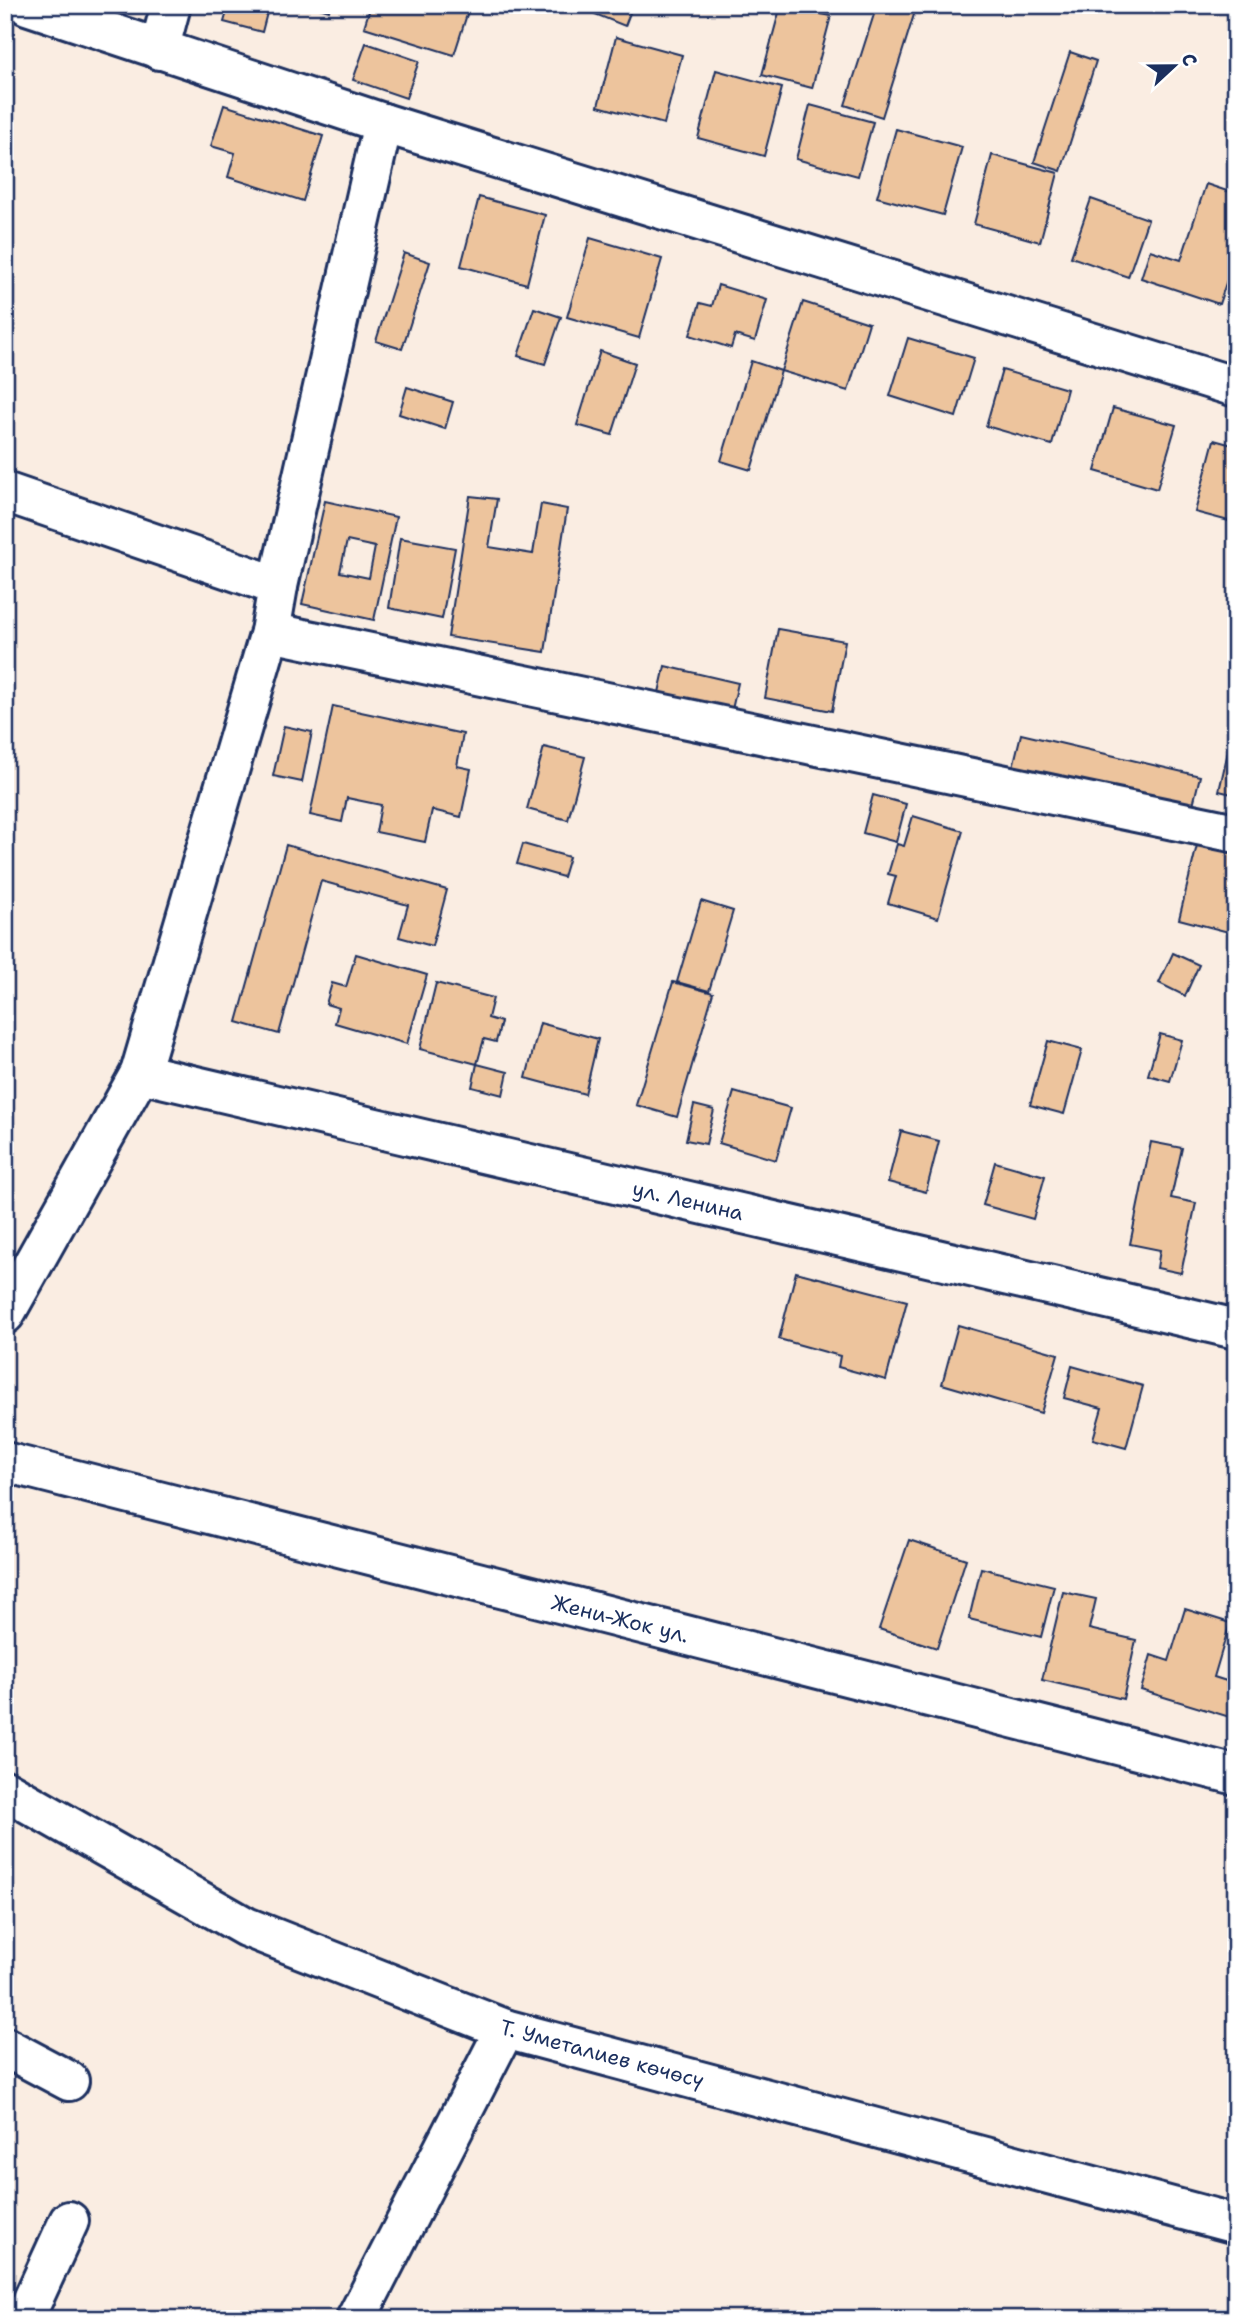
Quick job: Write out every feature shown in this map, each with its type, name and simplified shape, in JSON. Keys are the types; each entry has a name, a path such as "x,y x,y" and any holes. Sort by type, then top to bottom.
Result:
{"street":[{"path":"27,5 383,123 1236,387"},
{"path":"159,50 171,5"},
{"path":"5,1314 140,1073 270,632 278,586 383,123"},
{"path":"5,492 278,586"},
{"path":"270,632 1236,832"},
{"name":"ул. Ленина","path":"140,1073 1236,1329"},
{"name":"Жени-Жок ул.","path":"5,1462 1236,1775"},
{"name":"Т. Уметалиев көчөсү","path":"5,1790 246,1927 505,2029 1236,2224"},
{"path":"356,2319 505,2029"},
{"path":"5,2047 69,2081"},
{"path":"24,2319 69,2221"}],"building":[{"path":"229,5 269,5 262,32 224,22"},
{"path":"309,5 330,5 329,11"},
{"path":"371,5 470,5 454,55 364,27"},
{"path":"598,5 633,5 625,26 595,14"},
{"path":"781,5 831,16 812,88 762,75"},
{"path":"877,5 917,5 882,117 845,105"},
{"path":"616,37 682,55 664,124 598,106"},
{"path":"366,43 419,61 406,98 353,80"},
{"path":"1070,52 1096,61 1061,171 1034,162"},
{"path":"716,70 782,88 764,156 698,138"},
{"path":"224,105 323,136 303,201 228,177 235,153 211,146"},
{"path":"810,105 873,122 858,176 796,159"},
{"path":"896,129 962,147 943,215 877,197"},
{"path":"992,155 1058,173 1040,242 974,224"},
{"path":"1206,184 1236,194 1236,253 1219,304 1141,278 1150,250 1181,260"},
{"path":"479,197 545,215 527,284 461,266"},
{"path":"1091,199 1148,219 1128,277 1071,257"},
{"path":"590,238 662,259 639,338 567,317"},
{"path":"404,253 430,262 402,349 376,341"},
{"path":"718,285 767,300 755,341 735,335 731,348 690,335 700,303 712,306"},
{"path":"803,302 869,323 848,391 781,371"},
{"path":"534,308 561,317 545,364 518,356"},
{"path":"908,338 974,358 956,417 890,396"},
{"path":"600,351 635,363 612,435 577,425"},
{"path":"751,361 781,371 751,470 721,461"},
{"path":"1002,370 1067,389 1052,445 986,426"},
{"path":"407,387 453,402 445,429 399,414"},
{"path":"1113,408 1176,425 1157,489 1095,471"},
{"path":"1214,440 1236,446 1236,523 1195,512"},
{"path":"470,496 497,499 489,547 533,554 541,504 567,509 545,652 448,637"},
{"path":"325,501 396,517 374,620 302,604","holes":["347,541 375,547 369,578 340,572"]},
{"path":"400,538 455,548 442,619 389,608"},
{"path":"778,629 845,641 832,711 765,698"},
{"path":"665,666 738,683 731,714 658,697"},
{"path":"333,706 463,734 457,766 471,769 461,817 432,810 425,842 376,832 381,805 347,798 342,822 310,815"},
{"path":"1236,721 1236,795 1219,791"},
{"path":"284,726 312,732 302,782 273,776"},
{"path":"1021,734 1200,776 1192,809 1013,767"},
{"path":"544,747 585,757 568,820 527,809"},
{"path":"873,795 906,804 896,842 863,833"},
{"path":"913,816 963,831 938,918 888,903 896,876 888,874 897,844 904,846"},
{"path":"1198,841 1236,850 1236,934 1179,919"},
{"path":"523,844 569,857 563,877 517,864"},
{"path":"286,845 447,890 432,946 399,937 408,905 321,881 279,1034 237,1022"},
{"path":"701,901 733,911 709,991 677,982"},
{"path":"1173,953 1199,965 1185,996 1159,983"},
{"path":"356,954 427,975 407,1044 335,1023 339,1008 326,1004 332,983 346,987"},
{"path":"673,982 713,993 677,1117 636,1105"},
{"path":"436,983 493,998 488,1018 501,1022 496,1042 484,1039 477,1064 420,1049"},
{"path":"540,1023 598,1039 585,1094 526,1078"},
{"path":"1160,1034 1182,1040 1170,1081 1148,1075"},
{"path":"1048,1041 1082,1050 1064,1114 1030,1105"},
{"path":"477,1064 508,1072 503,1095 472,1087"},
{"path":"734,1092 791,1108 776,1160 719,1143"},
{"path":"694,1105 714,1110 706,1144 686,1140"},
{"path":"901,1131 939,1141 926,1192 888,1182"},
{"path":"1151,1142 1182,1148 1171,1198 1196,1203 1181,1273 1157,1268 1160,1250 1130,1244"},
{"path":"995,1162 1045,1176 1033,1219 983,1205"},
{"path":"796,1272 907,1301 886,1380 838,1367 840,1356 779,1339"},
{"path":"958,1325 1058,1354 1041,1413 942,1384"},
{"path":"1072,1366 1143,1386 1126,1448 1093,1439 1102,1408 1064,1398"},
{"path":"909,1540 966,1559 937,1648 879,1629"},
{"path":"981,1568 1054,1586 1041,1637 969,1619"},
{"path":"1063,1592 1096,1599 1089,1629 1136,1640 1123,1699 1042,1680"},
{"path":"1185,1609 1230,1623 1214,1677 1236,1684 1236,1719 1141,1690 1151,1655 1169,1661"}]}
